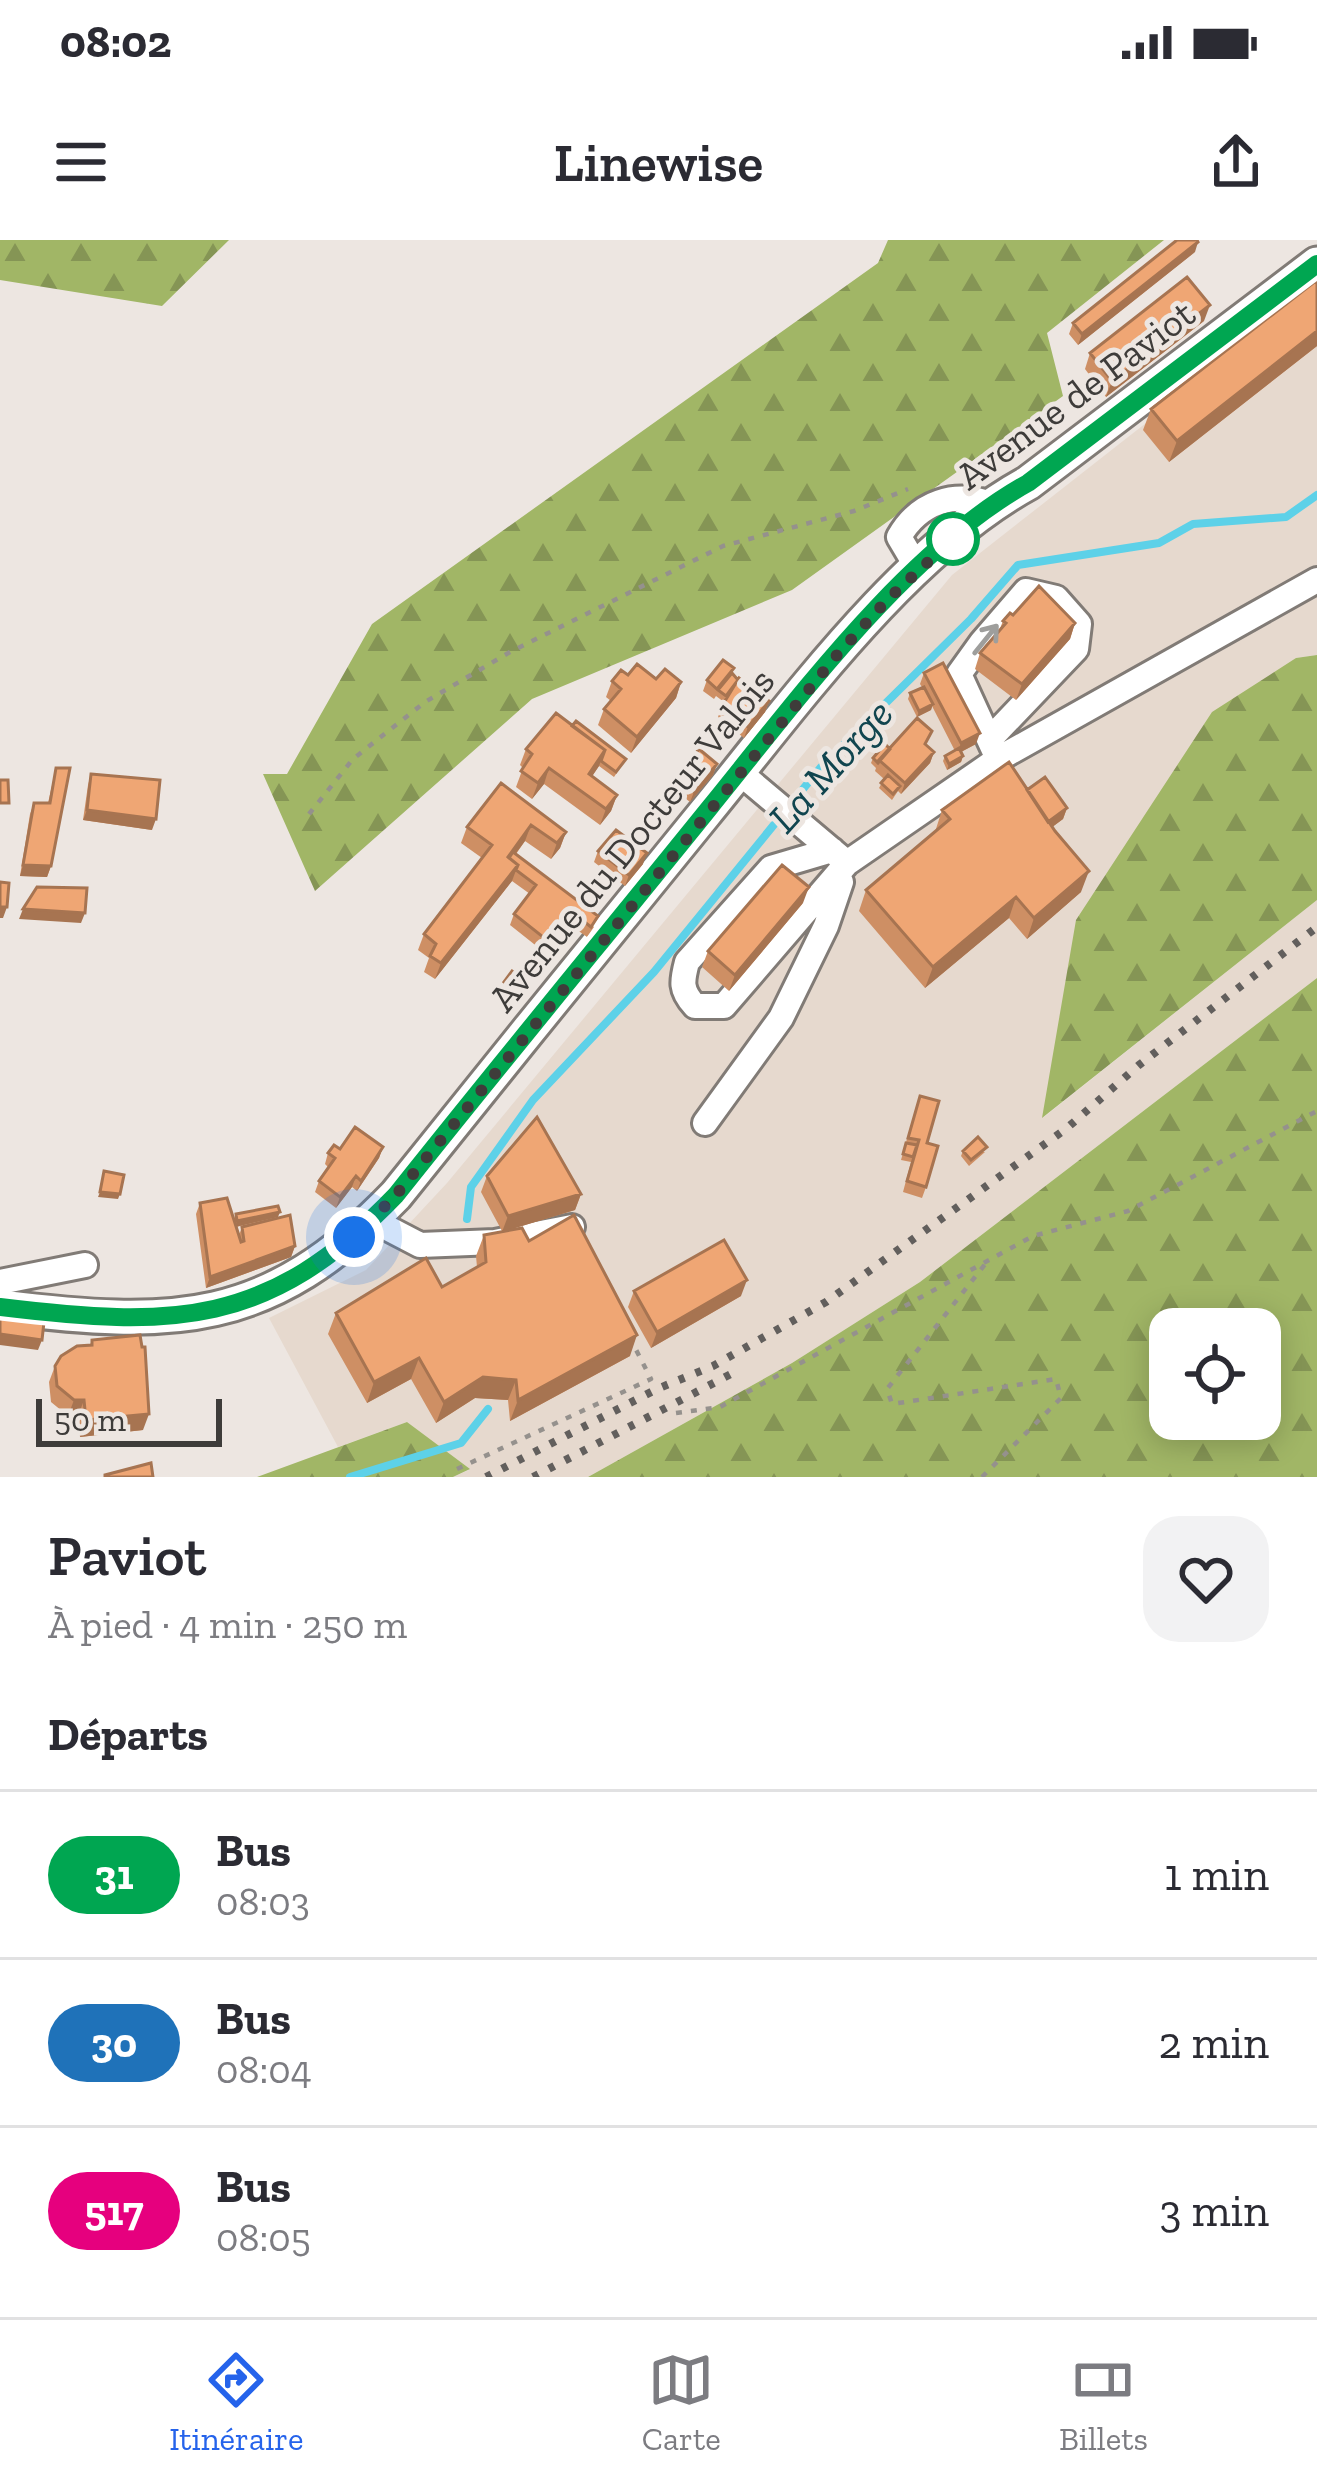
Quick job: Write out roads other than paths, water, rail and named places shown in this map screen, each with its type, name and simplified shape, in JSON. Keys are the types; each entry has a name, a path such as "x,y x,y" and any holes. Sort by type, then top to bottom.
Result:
{"main road":[{"name":"Avenue de Paviot","path":"888,599 993,505 1317,264"},
{"name":"Avenue du Docteur Valois","path":"0,1307 106,1320 169,1319 212,1311 294,1278 336,1253 372,1220 444,1135 739,772 888,599"}],"street":[{"path":"840,857 771,868 688,962 683,994 695,1006 724,1006 840,857 994,749 1317,580"},
{"path":"1026,591 1056,598 1079,624 1076,649 994,749 959,674 1026,591"},
{"path":"739,772 840,857"},
{"path":"705,1123 781,1018 826,926 840,857"},
{"path":"372,1220 420,1245 495,1242 576,1226 586,1246"},
{"path":"0,1282 85,1265"}],"waterway":[{"name":"La Morge","path":"467,1219 471,1187 533,1100 654,972 821,767 971,619 1018,565 1159,543 1193,524 1286,517 1317,495"},
{"name":"La Morge","path":"350,1477 461,1443 488,1409"}],"railway":[{"path":"486,1477 657,1389 713,1366 826,1302 1067,1128 1139,1065 1317,927"},
{"path":"533,1477 731,1374"}]}
